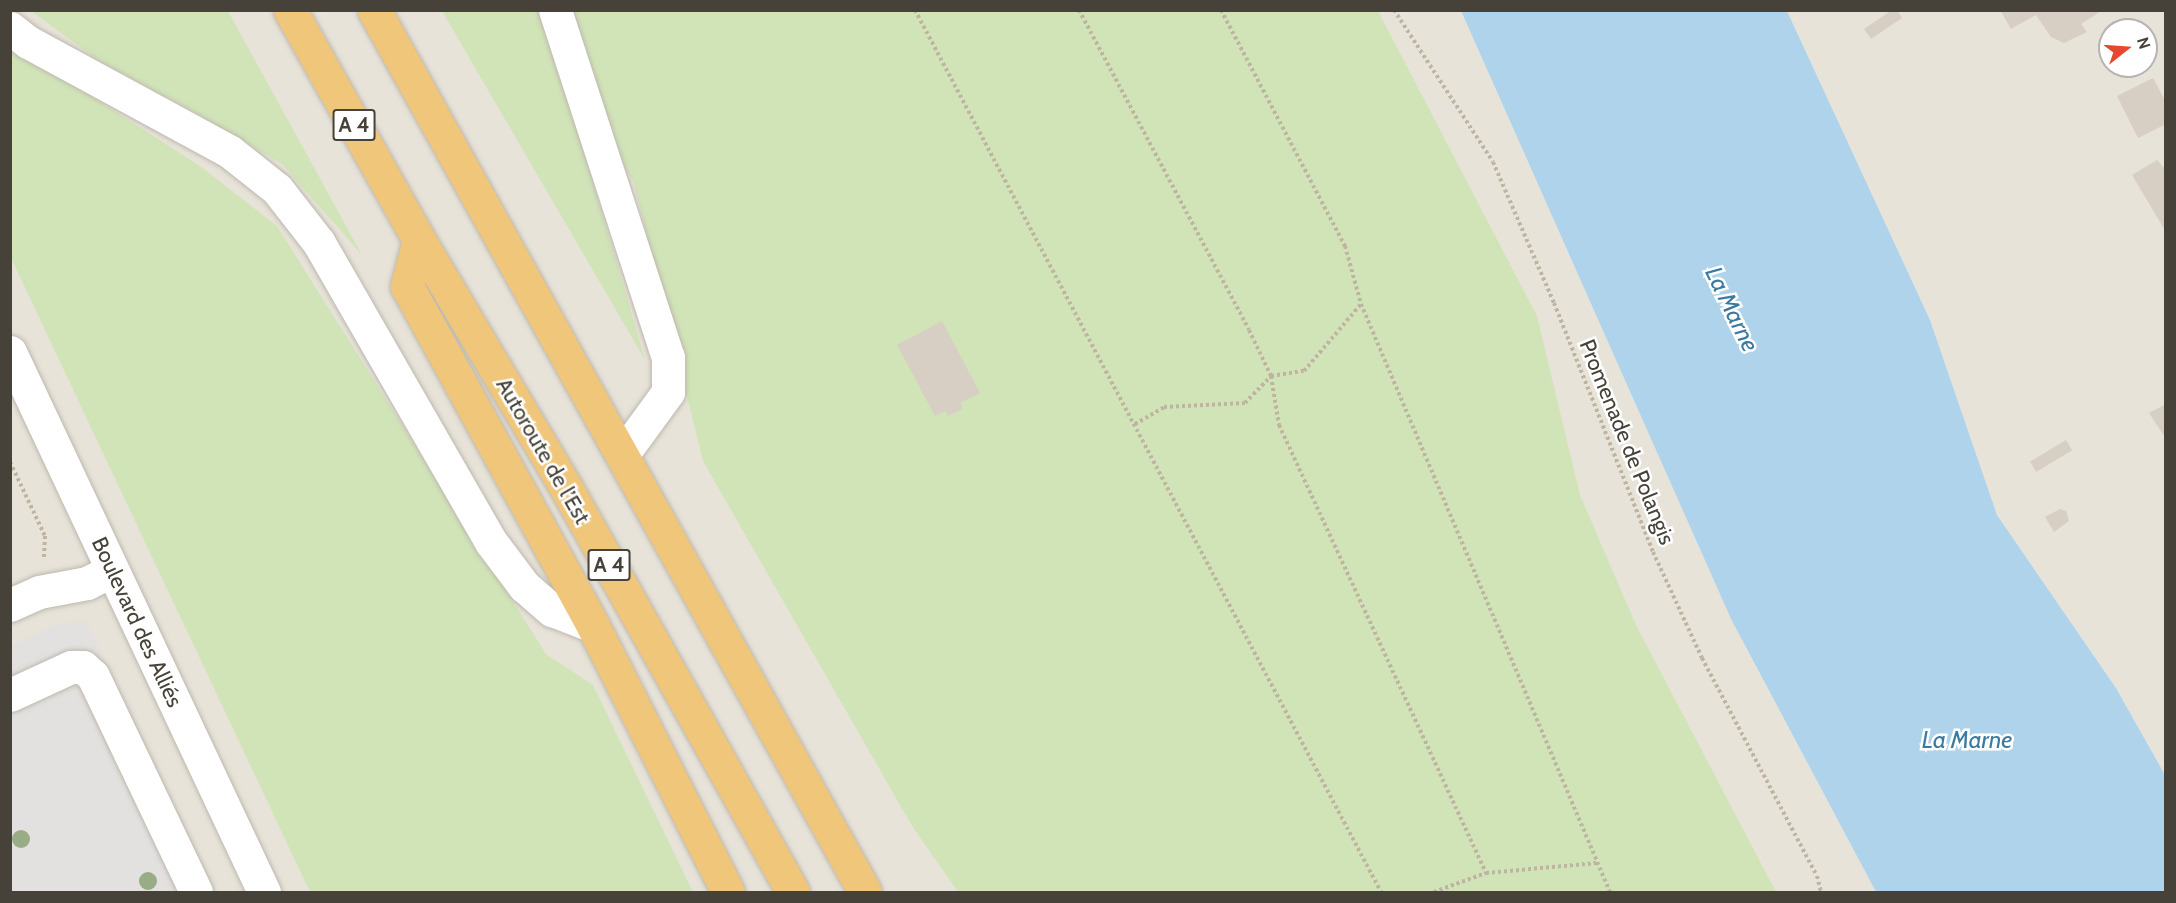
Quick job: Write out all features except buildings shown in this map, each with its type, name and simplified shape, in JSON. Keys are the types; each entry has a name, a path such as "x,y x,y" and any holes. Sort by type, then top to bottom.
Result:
{"highway":[{"name":"Autoroute de l’Est","path":"290,10 419,240 564,484 792,892"},
{"path":"374,10 861,885 890,892"},
{"path":"419,240 407,286 593,626 728,892"}],"street":[{"path":"555,10 668,357 668,392 622,455"},
{"path":"10,27 28,42 229,151 277,189 319,243 491,542 524,586 552,610 593,626"},
{"name":"Boulevard des Alliés","path":"10,352 264,892"},
{"path":"25,599 87,583 112,570"},
{"path":"10,695 71,667 83,667 93,676 196,892"}],"path":[{"path":"915,10 1381,892"},
{"path":"1079,10 1244,319 1271,376 1279,425 1486,873"},
{"path":"1221,10 1345,246 1360,304 1610,892"},
{"name":"Promenade de Polangis","path":"1394,10 1493,162 1554,303 1653,552 1702,658 1817,876 1821,892"},
{"path":"1135,424 1164,407 1245,403 1271,376 1304,371 1360,304"},
{"path":"10,462 45,536 25,599"},
{"path":"1434,892 1486,873 1598,863"}],"shaded area":[{"path":"10,11 1461,11 1731,619 1876,892 11,892"},
{"path":"1787,11 2165,11 2165,775 2116,688 1997,515 1930,320"},
{"path":"86,620 216,892 11,892 11,646 54,625"}],"green space":[{"path":"31,11 228,11 362,255 282,164 193,111 102,63"},
{"path":"442,11 1378,11 1537,316 1580,495 1636,625 1776,892 958,892 912,826 703,461 634,183 558,61 645,360"},
{"path":"10,44 200,166 277,226 546,654 593,685 693,892 310,892 11,258"}],"water":[{"name":"La Marne","path":"1461,11 1787,11 1930,320 1997,515 2116,688 2165,775 2165,892 1876,892 1731,619"}]}
